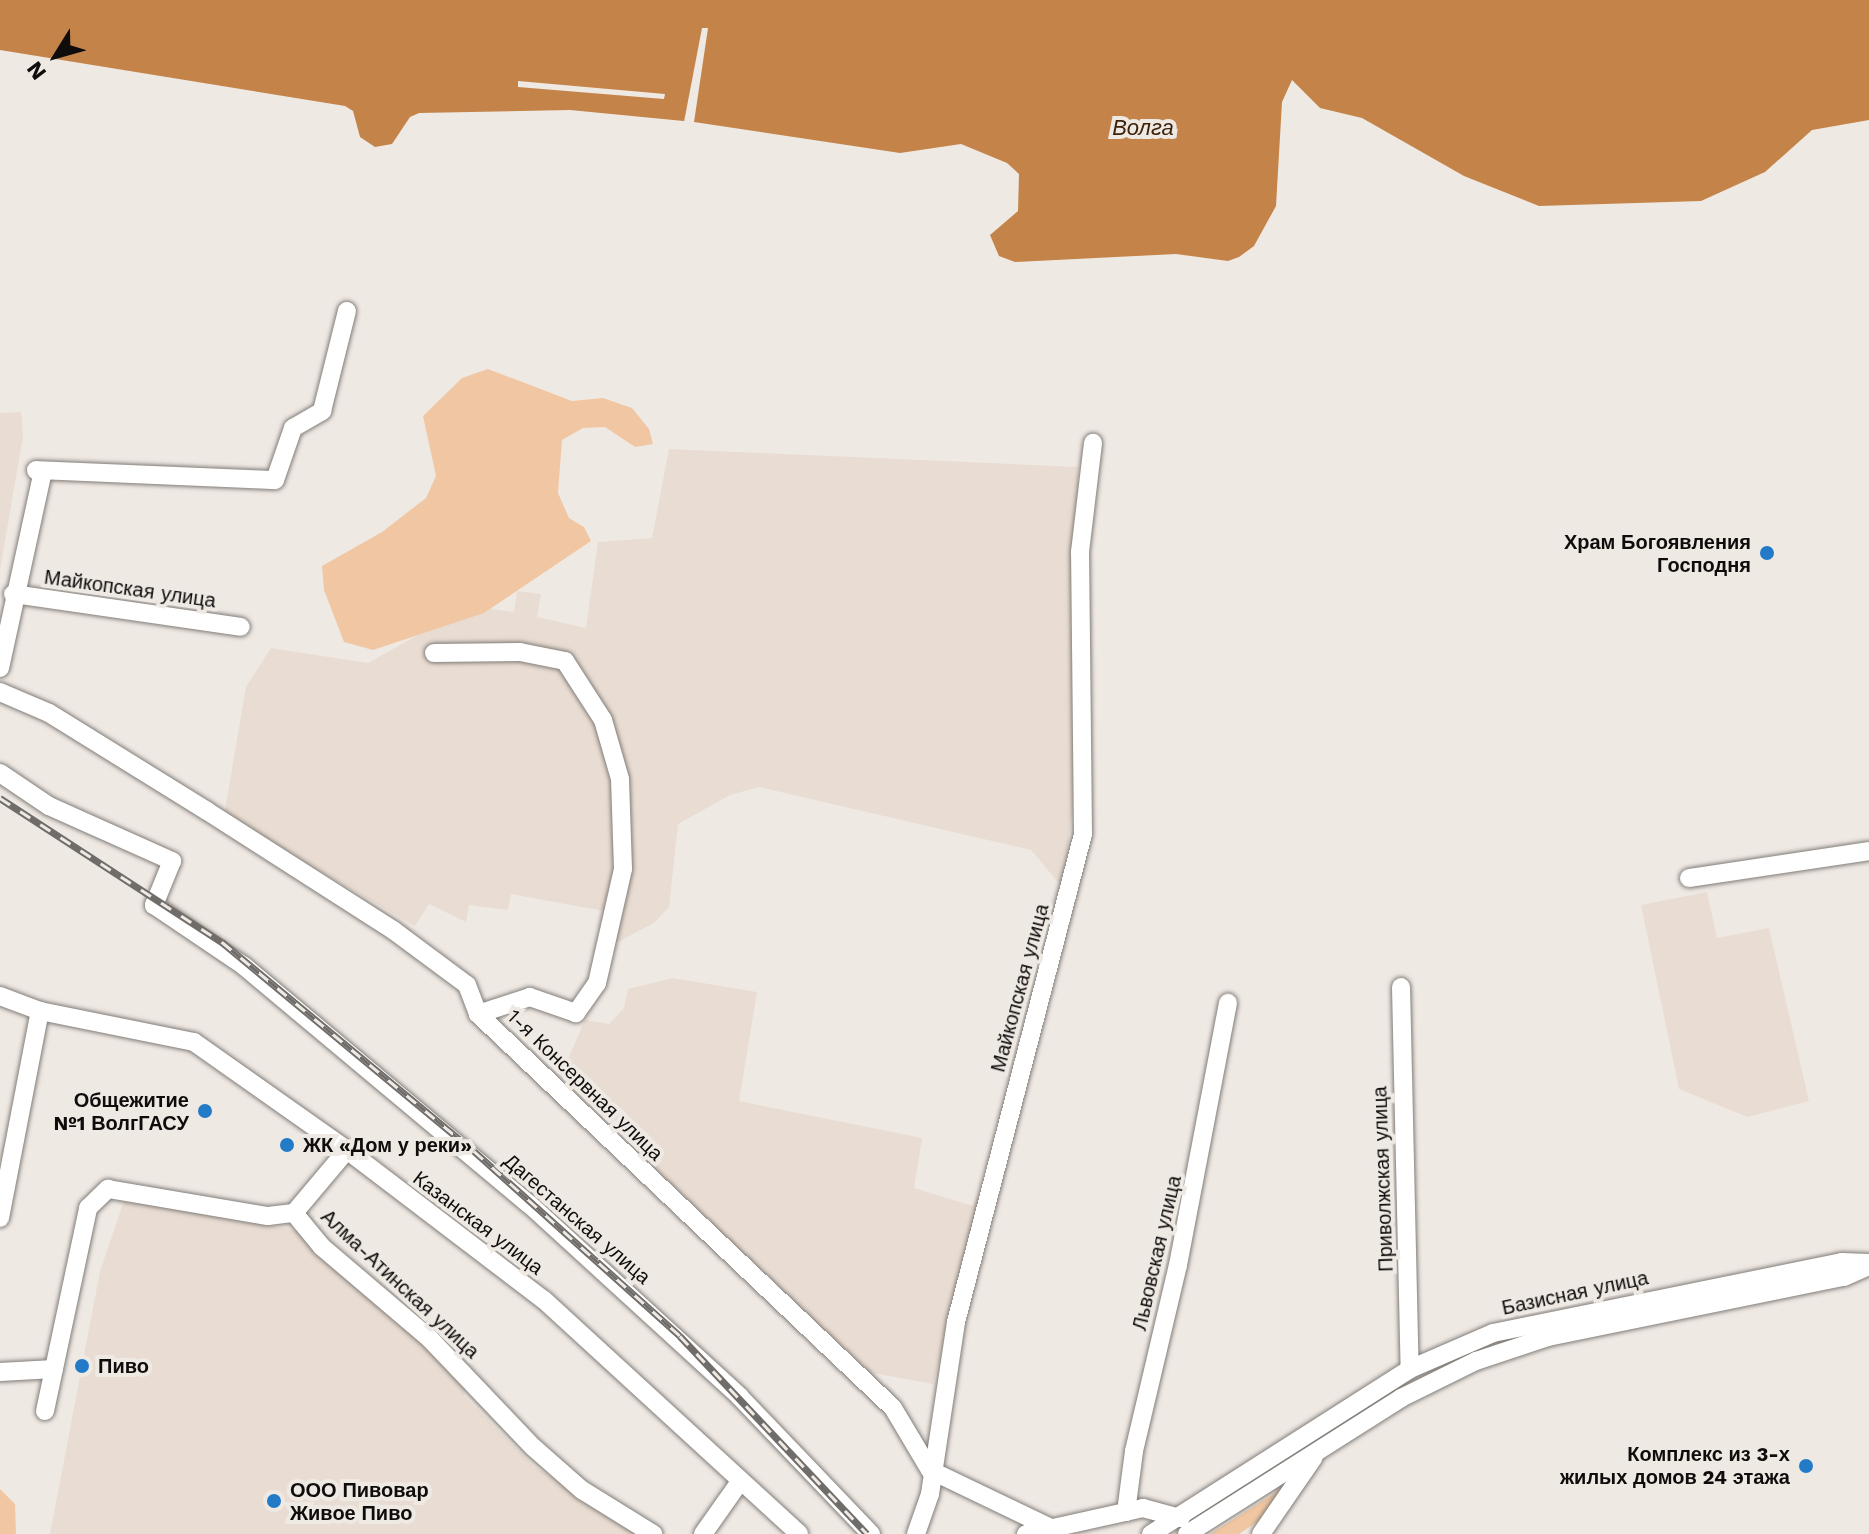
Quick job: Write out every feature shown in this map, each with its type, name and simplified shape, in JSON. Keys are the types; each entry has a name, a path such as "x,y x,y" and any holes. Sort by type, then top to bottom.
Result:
{"street":[{"path":"0,668 13,594 42,476 36,470 275,480 293,428 322,411 347,311"},
{"name":"Майкопская улица","path":"916,1534 930,1494 930,1470 956,1322 1083,834 1080,552 1093,443"},
{"name":"Майкопская улица","path":"13,594 241,627"},
{"path":"434,653 520,652 565,661 603,720 620,779 623,869 597,983 576,1013 530,997 478,1014"},
{"name":"1-я Консервная улица","path":"0,692 49,713 393,930 467,985 478,1014 893,1408 930,1470"},
{"name":"Дагестанская улица","path":"0,773 49,806 172,861 154,905 244,966 529,1204 739,1396 871,1534"},
{"path":"1689,878 1869,851"},
{"name":"Приволжская улица","path":"1401,987 1410,1369"},
{"name":"Казанская улица","path":"0,996 40,1011 194,1042 347,1150 544,1300 739,1483 799,1534"},
{"name":"Львовская улица","path":"1126,1512 1134,1451 1182,1251 1228,1003"},
{"path":"0,1218 40,1011"},
{"path":"294,1213 347,1150"},
{"name":"Алма-Атинская улица","path":"45,1411 88,1208 108,1189 268,1216 294,1213 322,1247 430,1339 533,1447 582,1490 653,1534"},
{"name":"Базисная улица","path":"1151,1534 1410,1369 1493,1333 1550,1318 1842,1262 1869,1265"},
{"name":"Базисная улица","path":"1189,1533 1401,1398 1491,1356 1548,1337 1844,1277 1869,1265"},
{"path":"0,1372 54,1369"},
{"path":"1261,1534 1318,1450"},
{"path":"930,1470 1049,1527"},
{"path":"703,1534 739,1483"},
{"path":"1026,1534 1143,1508 1179,1514 1189,1533"}],"shaded area":[{"path":"488,369 572,401 603,398 632,408 649,429 653,444 635,447 605,427 583,428 562,440 558,493 569,518 584,527 591,541 484,613 373,650 344,642 324,590 322,566 382,532 426,498 436,476 423,416 462,378"},
{"path":"21,412 23,436 0,570 0,413"},
{"path":"669,449 1078,467 1076,778 1063,888 1031,850 759,787 730,795 678,824 669,907 654,923 612,945 607,984 591,1003 609,912 511,894 508,910 469,905 466,922 429,904 415,926 224,816 246,687 271,648 368,663 469,606 514,612 517,591 541,594 537,617 586,628 598,542 652,538"},
{"path":"1707,892 1717,938 1769,928 1809,1101 1747,1117 1679,1089 1641,905"},
{"path":"673,978 757,992 739,1101 922,1138 914,1188 973,1206 976,1197 982,1198 933,1384 867,1372 569,1086 564,1068 585,1020 609,1024 624,1008 628,989"},
{"path":"125,1198 298,1231 467,1380 464,1396 535,1467 644,1534 50,1534 100,1271"},
{"path":"0,1489 15,1504 16,1534 0,1534"},
{"path":"1280,1490 1272,1512 1239,1534 1210,1534"}],"water":[{"name":"Волга","path":"0,0 1869,0 1869,120 1812,130 1765,172 1701,201 1539,206 1464,176 1362,118 1320,108 1292,80 1282,102 1276,206 1254,246 1239,257 1228,261 1176,254 1015,262 999,256 990,235 1018,211 1019,174 1007,163 961,144 900,153 694,122 570,110 419,113 410,117 392,144 375,147 360,137 353,111 345,106 0,50"}],"pier":[{"path":"702,28 708,28 694,122 684,122"},
{"path":"518,81 665,94 664,99 518,87"}],"railway":[{"path":"0,798 222,942 474,1151 680,1336 867,1534"}],"place":[{"name":"Храм Богоявления Господня","path":"1767,553"},
{"name":"Общежитие №1 ВолгГАСУ","path":"205,1111"},
{"name":"ЖК «Дом у реки»","path":"287,1145"},
{"name":"Пиво","path":"82,1366"},
{"name":"Комплекс из 3-х жилых домов 24 этажа","path":"1806,1466"},
{"name":"ООО Пивовар Живое Пиво","path":"274,1501"}]}
